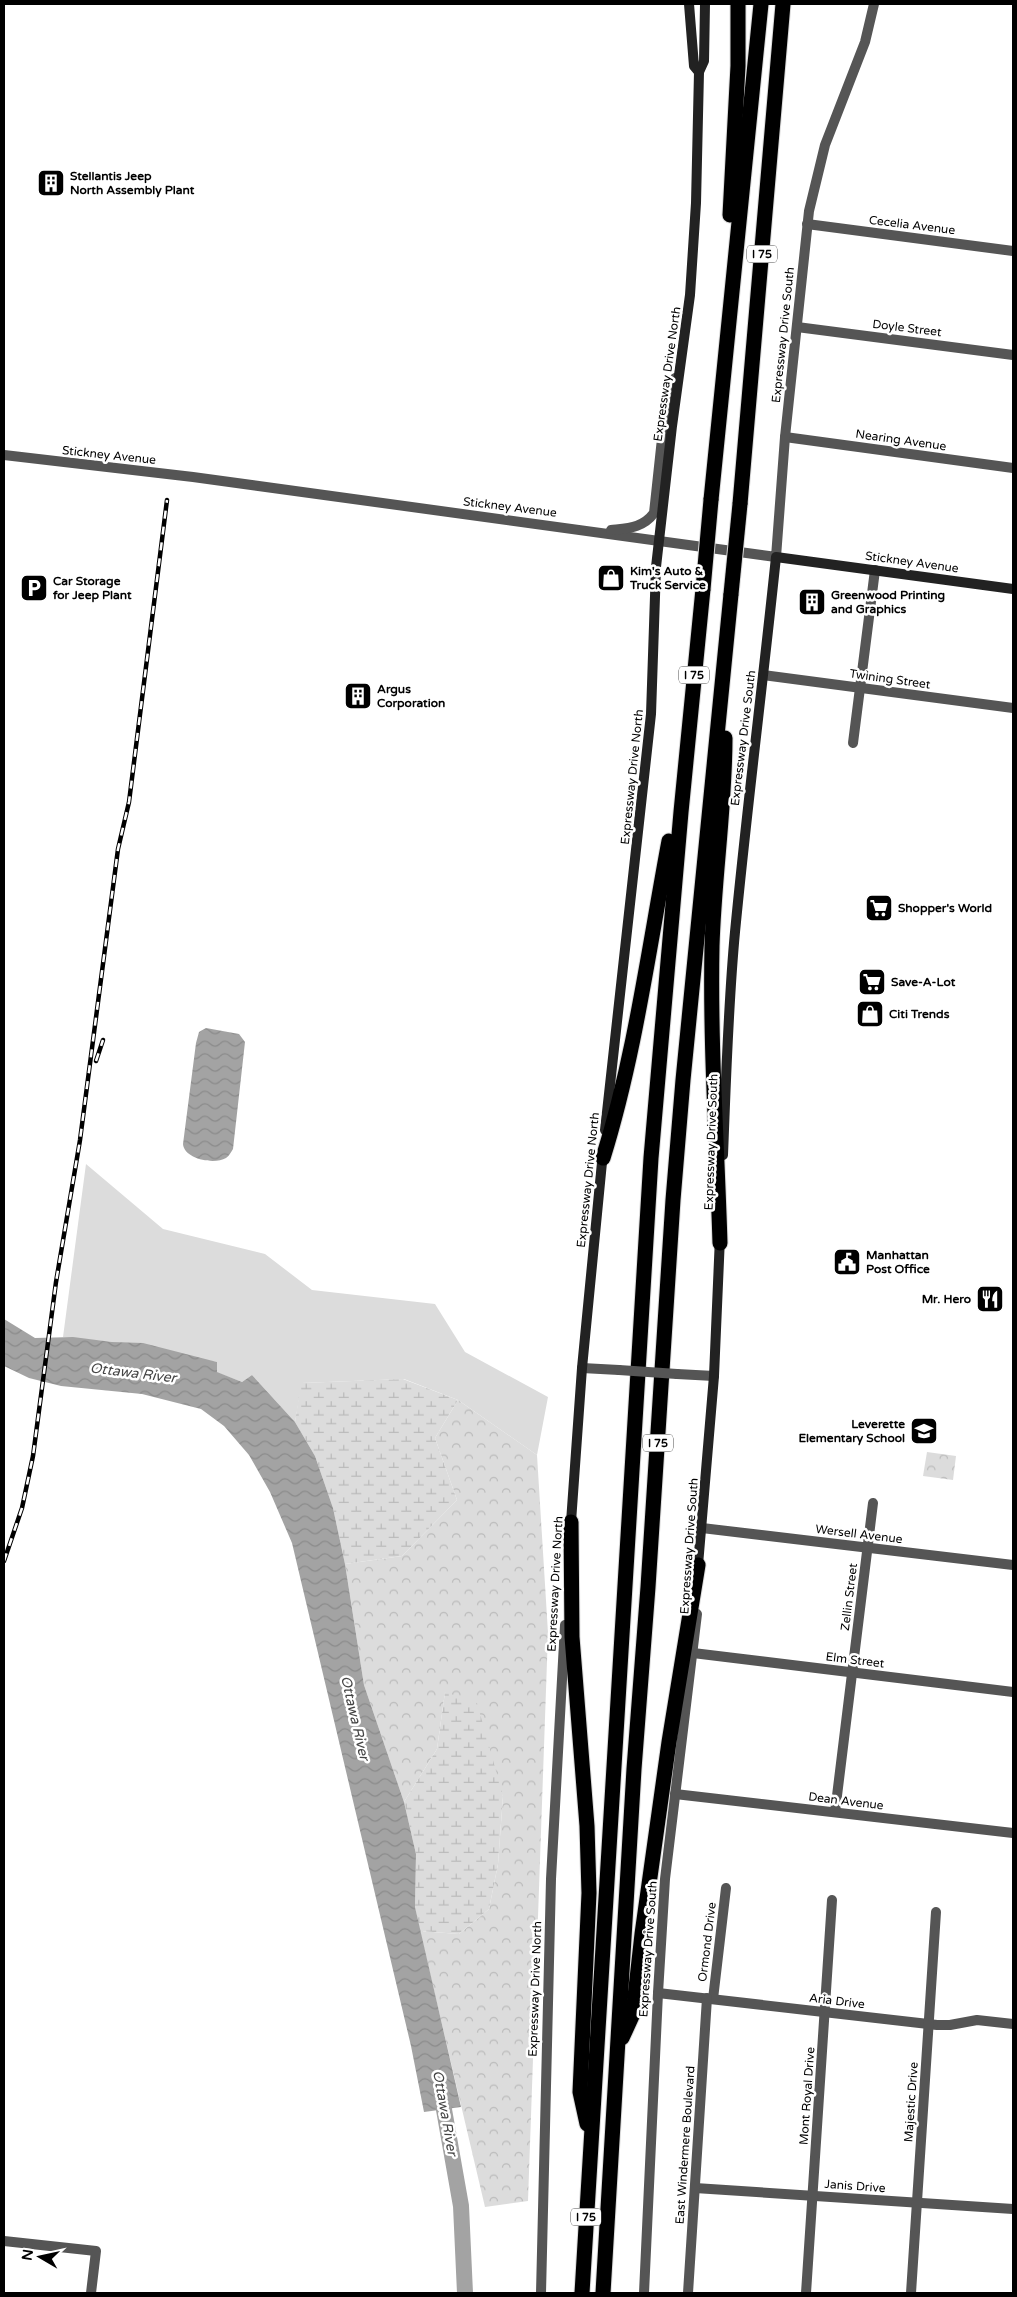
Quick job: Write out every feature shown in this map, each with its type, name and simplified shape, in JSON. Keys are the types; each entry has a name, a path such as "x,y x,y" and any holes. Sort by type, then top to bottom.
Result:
{"highway":[{"path":"724,369 740,4"},
{"name":"I 75","path":"582,2293 651,1158 686,762 761,4"},
{"name":"I 75","path":"603,2293 634,1769 648,1587 673,1200 684,1070 740,504 783,4"},
{"path":"720,1243 712,961 714,909 725,769 726,694 731,594"},
{"path":"603,1158 618,1103 635,1022 686,762"},
{"path":"571,1522 572,1636 587,1826 589,1893 580,2092 590,2141"},
{"path":"618,2046 633,2014 642,1934 669,1742 698,1565"}],"main road":[{"name":"Expressway Drive North","path":"689,4 694,66 699,72"},
{"path":"698,4 704,48"},
{"name":"Expressway Drive North","path":"571,1522 582,1368 651,714 656,567 672,426 685,338 694,242 699,72 704,61 705,4"},
{"name":"Stickney Avenue","path":"776,556 1013,589"},
{"name":"Expressway Drive South","path":"698,1565 714,1376 729,1017 734,943 752,761 776,556"}],"street":[{"name":"Expressway Drive South","path":"776,556 785,437 807,224 825,145 863,49 874,4"},
{"name":"Cecelia Avenue","path":"807,224 1013,251"},
{"name":"Doyle Street","path":"797,327 1013,355"},
{"path":"598,531 637,526 654,513 664,420 685,338"},
{"name":"Nearing Avenue","path":"785,437 1013,468"},
{"name":"Stickney Avenue","path":"4,455 176,475 776,556"},
{"path":"854,744 875,570"},
{"name":"Twining Street","path":"763,675 1013,708"},
{"path":"582,1368 714,1376"},
{"name":"Zellin Street","path":"836,1812 873,1503"},
{"name":"Expressway Drive North","path":"541,2293 551,1879 571,1522"},
{"name":"Wersell Avenue","path":"702,1528 1013,1565"},
{"name":"Expressway Drive South","path":"644,2293 665,1879 693,1653 699,1592 698,1565"},
{"name":"Elm Street","path":"693,1653 1013,1692"},
{"name":"Dean Avenue","path":"675,1794 1013,1833"},
{"name":"Ormond Drive","path":"710,1999 726,1888"},
{"name":"Mont Royal Drive","path":"806,2293 832,1900"},
{"name":"Majestic Drive","path":"911,2293 936,1912"},
{"name":"Aria Drive","path":"658,1993 950,2026 977,2020 1013,2024"},
{"name":"East Windermere Boulevard","path":"688,2293 710,1999"},
{"name":"Janis Drive","path":"695,2188 1013,2208"},
{"path":"4,2241 96,2251 92,2293"}],"green space":[{"path":"86,1164 163,1229 265,1254 312,1290 435,1304 465,1352 548,1397 537,1455 458,1400 404,1379 302,1383 295,1422 252,1375 242,1382 216,1372 217,1362 112,1342 63,1337"},
{"path":"403,1379 458,1400 435,1438 457,1500 402,1556 345,1564 333,1508 315,1456 295,1422 301,1383"},
{"path":"458,1400 537,1455 548,1633 528,2201 485,2207 420,1931 459,1934 489,1909 498,1864 503,1796 445,1692 437,1749 404,1802 364,1685 345,1564 402,1556 457,1500 435,1438"},
{"path":"927,1452 956,1456 953,1480 923,1476"},
{"path":"445,1692 477,1703 503,1796 498,1864 489,1909 459,1934 420,1931 415,1907 416,1854 404,1802 437,1749"}],"water":[{"path":"206,1028 239,1034 245,1042 233,1149 226,1158 214,1161 207,1161 188,1154 183,1144 196,1043 199,1032"},
{"path":"4,1319 35,1338 73,1337 112,1342 143,1343 217,1362 217,1372 242,1382 252,1375 295,1422 315,1456 333,1508 345,1564 364,1685 404,1802 416,1854 415,1907 461,2107 424,2112 411,2046 292,1543 270,1492 249,1455 224,1426 201,1409 142,1394 61,1386 29,1378 4,1366"}],"waterway":[{"name":"Ottawa River","path":"440,2087 461,2206 465,2293"}],"railway":[{"path":"4,1561 22,1508 33,1456 56,1282 80,1140 118,849 129,802 167,500"},
{"path":"96,1061 103,1040"}],"place":[{"name":"Stellantis Jeep North Assembly Plant","path":"51,183"},
{"name":"Kim's Auto & Truck Service","path":"611,578"},
{"name":"Car Storage for Jeep Plant","path":"34,588"},
{"name":"Greenwood Printing and Graphics","path":"812,602"},
{"name":"Argus Corporation","path":"358,696"},
{"name":"Shopper's World","path":"879,908"},
{"name":"Save-A-Lot","path":"872,982"},
{"name":"Citi Trends","path":"870,1014"},
{"name":"Manhattan Post Office","path":"847,1262"},
{"name":"Mr. Hero","path":"990,1299"},
{"name":"Leverette Elementary School","path":"924,1431"}]}
